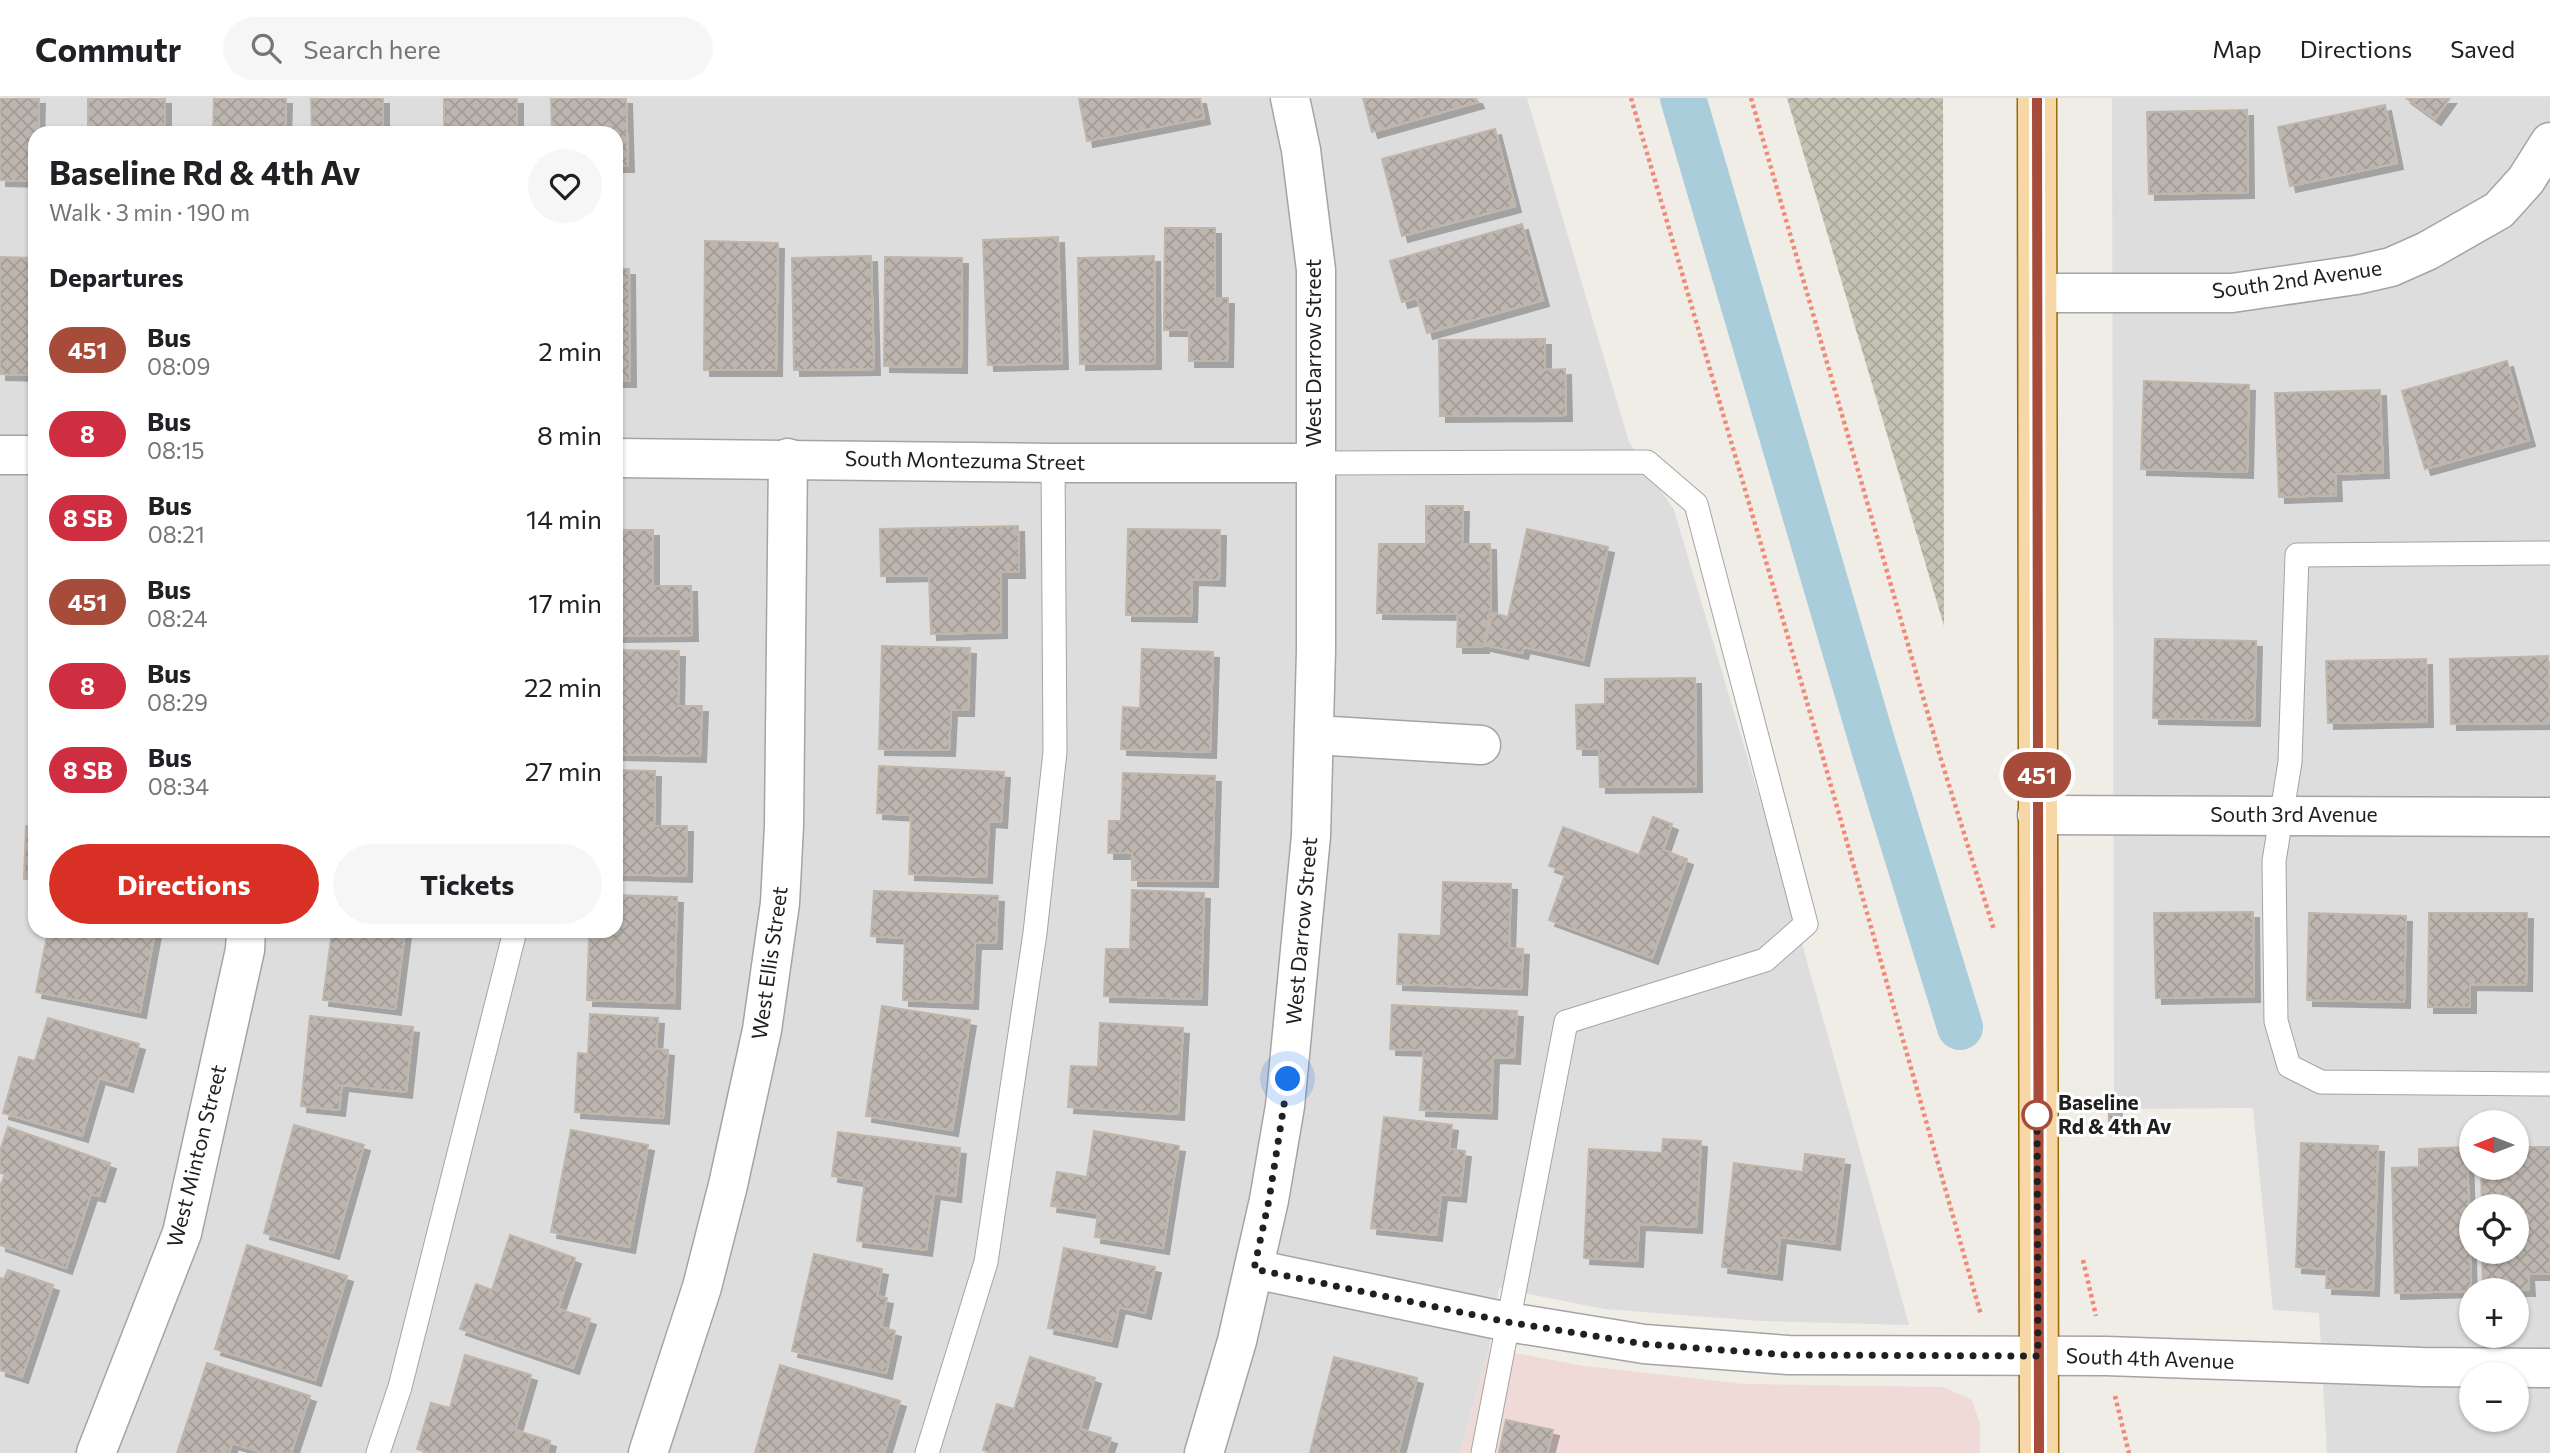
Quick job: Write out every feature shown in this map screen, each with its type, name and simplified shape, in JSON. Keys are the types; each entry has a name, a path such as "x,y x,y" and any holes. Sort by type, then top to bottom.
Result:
{"main road":[{"path":"2037,98 2039,1453"}],"street":[{"name":"West Darrow Street","path":"1204,1453 1237,1341 1269,1200 1285,1105 1311,836 1315,735 1317,270 1301,150 1290,98"},
{"name":"South 2nd Avenue","path":"2038,293 2232,293 2356,275 2391,267 2427,251 2499,210 2526,180 2550,142"},
{"path":"0,455 28,455"},
{"name":"South Montezuma Street","path":"623,457 1054,463 1315,463"},
{"name":"West Ellis Street","path":"648,1453 702,1287 728,1185 762,1030 780,902 784,826 788,458"},
{"path":"1315,735 1481,745"},
{"name":"South 3rd Avenue","path":"2037,815 2550,817"},
{"name":"West Minton Street","path":"96,1453 182,1233 246,938"},
{"name":"South 4th Avenue","path":"1254,1269 1508,1322 1644,1344 1788,1355 2038,1356 2550,1368"}],"lane":[{"path":"1315,463 1647,462 1696,504 1806,924 1765,960 1566,1022 1483,1453"},
{"path":"927,1453 986,1262 1035,933 1055,752 1054,463"},
{"path":"2550,553 2297,555 2290,762 2274,861 2276,1021 2290,1066 2320,1082 2550,1084"},
{"path":"378,1453 403,1373 513,938"}],"path":[{"path":"1631,98 1972,1281"},
{"path":"1751,98 1971,856"},
{"path":"2120,1414 2129,1453"}],"shaded area":[{"path":"0,98 1527,98 1629,442 1674,510 1790,901 1909,1325 1760,1321 1604,1309 1499,1288 1489,1348 1460,1453 0,1453"},
{"path":"1787,98 1943,98 1944,626"},
{"path":"2112,98 2550,98 2550,1453 2327,1453 2319,1313 2273,1310 2253,1108 2114,1109"},
{"path":"1489,1348 1584,1366 1745,1384 1943,1387 1972,1400 1980,1424 1980,1453 1460,1453"}],"building":[{"path":"0,98 39,98 38,126 28,126 28,181 0,180"},
{"path":"88,98 165,98 165,126 88,126"},
{"path":"214,98 286,98 285,126 213,126"},
{"path":"311,98 383,98 383,126 312,126"},
{"path":"444,98 517,98 517,126 444,126"},
{"path":"551,98 626,98 628,166 623,166 623,126 552,126"},
{"path":"1079,98 1200,98 1204,118 1087,141"},
{"path":"1363,98 1476,98 1478,102 1372,132"},
{"path":"2406,98 2450,98 2435,119"},
{"path":"2385,105 2397,163 2290,186 2278,127"},
{"path":"2247,110 2248,192 2149,194 2147,112"},
{"path":"1495,129 1515,206 1402,236 1382,159"},
{"path":"1522,224 1543,300 1427,333 1417,298 1402,302 1390,261"},
{"path":"1165,228 1215,228 1215,298 1228,298 1227,361 1189,361 1189,330 1164,330"},
{"path":"1058,237 1062,363 988,365 983,240"},
{"path":"705,241 778,243 776,370 704,370"},
{"path":"871,256 874,369 794,370 792,258"},
{"path":"1154,256 1155,363 1080,364 1078,258"},
{"path":"0,257 28,258 28,375 0,374"},
{"path":"885,257 962,258 961,367 884,366"},
{"path":"623,269 629,269 630,381 623,381"},
{"path":"1545,339 1545,370 1565,369 1566,415 1440,416 1439,340"},
{"path":"2507,361 2529,440 2425,469 2402,391"},
{"path":"2144,381 2249,385 2247,472 2141,469"},
{"path":"2380,390 2383,472 2335,474 2336,495 2279,497 2275,393"},
{"path":"1426,506 1463,506 1462,544 1490,544 1491,606 1483,647 1457,647 1458,614 1377,613 1379,544 1426,544"},
{"path":"1018,526 1019,572 1001,572 1001,632 931,634 929,575 881,576 880,529"},
{"path":"1128,529 1220,530 1219,580 1192,579 1191,616 1126,615"},
{"path":"1527,529 1608,547 1583,660 1524,647 1522,653 1485,645 1493,613 1508,617"},
{"path":"623,530 653,530 653,586 691,586 692,635 623,636"},
{"path":"2155,639 2256,641 2254,720 2153,718"},
{"path":"882,646 970,648 968,710 951,710 949,750 879,749"},
{"path":"1142,649 1213,652 1210,752 1121,749 1123,707 1140,708"},
{"path":"623,650 679,651 678,706 702,706 700,756 623,754"},
{"path":"2548,656 2550,723 2451,724 2450,659"},
{"path":"2426,659 2427,721 2328,723 2326,661"},
{"path":"1695,678 1696,786 1600,787 1599,749 1577,749 1576,705 1605,704 1605,679"},
{"path":"879,766 1004,772 1001,822 989,821 986,877 909,874 911,815 877,813"},
{"path":"623,770 655,771 654,826 687,826 686,876 623,874"},
{"path":"1123,773 1215,776 1212,881 1132,880 1132,853 1108,853 1109,821 1121,821"},
{"path":"1653,817 1672,824 1663,850 1687,859 1652,958 1549,920 1566,872 1549,866 1563,827 1639,855"},
{"path":"26,826 28,879 24,879"},
{"path":"1443,882 1511,884 1509,948 1523,949 1521,989 1397,984 1399,934 1441,936"},
{"path":"1132,890 1204,893 1201,999 1104,996 1106,949 1130,949"},
{"path":"874,891 998,896 996,943 975,943 972,1003 903,1000 905,938 871,936"},
{"path":"623,895 677,897 674,1003 587,1000 589,938 623,938"},
{"path":"2253,912 2254,996 2156,998 2154,913"},
{"path":"2309,913 2406,916 2404,1002 2307,1000"},
{"path":"2429,913 2527,913 2526,985 2470,984 2470,1007 2428,1007"},
{"path":"47,938 154,938 140,1012 36,992"},
{"path":"331,938 404,938 395,1009 323,1000"},
{"path":"1392,1005 1517,1011 1514,1058 1493,1057 1491,1113 1420,1110 1424,1050 1390,1049"},
{"path":"882,1006 970,1020 952,1130 866,1116"},
{"path":"590,1014 658,1018 656,1049 668,1050 663,1118 575,1112 578,1053 588,1054"},
{"path":"310,1016 413,1027 406,1092 342,1085 339,1110 301,1106"},
{"path":"48,1018 139,1044 127,1086 99,1078 82,1136 3,1113 19,1057 35,1061"},
{"path":"1100,1023 1183,1028 1178,1114 1068,1107 1071,1066 1098,1067"},
{"path":"2108,1098 2116,1098 2116,1121 2109,1121"},
{"path":"1384,1117 1452,1125 1449,1149 1465,1151 1460,1196 1441,1194 1436,1235 1371,1228"},
{"path":"294,1125 364,1145 333,1253 264,1233"},
{"path":"8,1127 110,1163 99,1196 91,1194 66,1268 0,1245 0,1187 5,1174 0,1173 0,1151"},
{"path":"571,1130 648,1145 629,1247 551,1232"},
{"path":"1094,1131 1179,1146 1163,1248 1095,1237 1098,1213 1051,1206 1057,1172 1087,1177"},
{"path":"838,1132 960,1148 955,1196 934,1193 926,1250 857,1241 865,1181 832,1176"},
{"path":"1663,1139 1701,1141 1696,1227 1639,1224 1637,1261 1584,1258 1589,1149 1662,1153"},
{"path":"2301,1143 2378,1146 2373,1290 2326,1288 2327,1269 2296,1267"},
{"path":"2459,1147 2459,1180 2468,1180 2468,1194 2459,1194 2459,1264 2470,1264 2471,1278 2459,1278 2459,1291 2395,1293 2392,1168 2419,1167 2419,1149"},
{"path":"2529,1147 2550,1147 2550,1274 2528,1274 2528,1278 2483,1278 2482,1264 2529,1264 2529,1194 2482,1194 2481,1180 2529,1180"},
{"path":"1805,1154 1844,1159 1834,1244 1780,1237 1776,1274 1722,1267 1734,1163 1803,1172"},
{"path":"510,1235 575,1258 558,1309 590,1319 573,1368 460,1329 476,1284 492,1290"},
{"path":"247,1245 347,1276 315,1380 215,1349"},
{"path":"1064,1248 1155,1267 1145,1313 1119,1307 1111,1341 1048,1328"},
{"path":"814,1254 882,1269 877,1296 887,1298 881,1327 895,1331 886,1373 792,1351"},
{"path":"8,1270 53,1285 22,1377 0,1370 0,1278 4,1279"},
{"path":"465,1355 531,1375 515,1430 550,1441 547,1453 430,1453 417,1449 431,1403 450,1408"},
{"path":"1030,1357 1095,1378 1080,1429 1111,1438 1106,1453 991,1453 983,1450 997,1404 1014,1409"},
{"path":"1334,1357 1417,1378 1398,1453 1310,1453"},
{"path":"207,1363 310,1396 291,1453 264,1453 232,1443 229,1453 177,1453"},
{"path":"780,1365 900,1401 884,1453 755,1453"},
{"path":"1506,1420 1553,1430 1547,1453 1499,1453"}],"waterway":[{"path":"1683,98 1873,745 1960,1027"}],"bus line":[{"name":"451","path":"2037,98 2039,1453"}],"place":[{"name":"Baseline Rd & 4th Av","path":"2037,1115"}],"route":[{"path":"1288,1079 1269,1200 1254,1269 1508,1322 1644,1344 1788,1355 2038,1356 2037,1102 2037,1115"}]}
